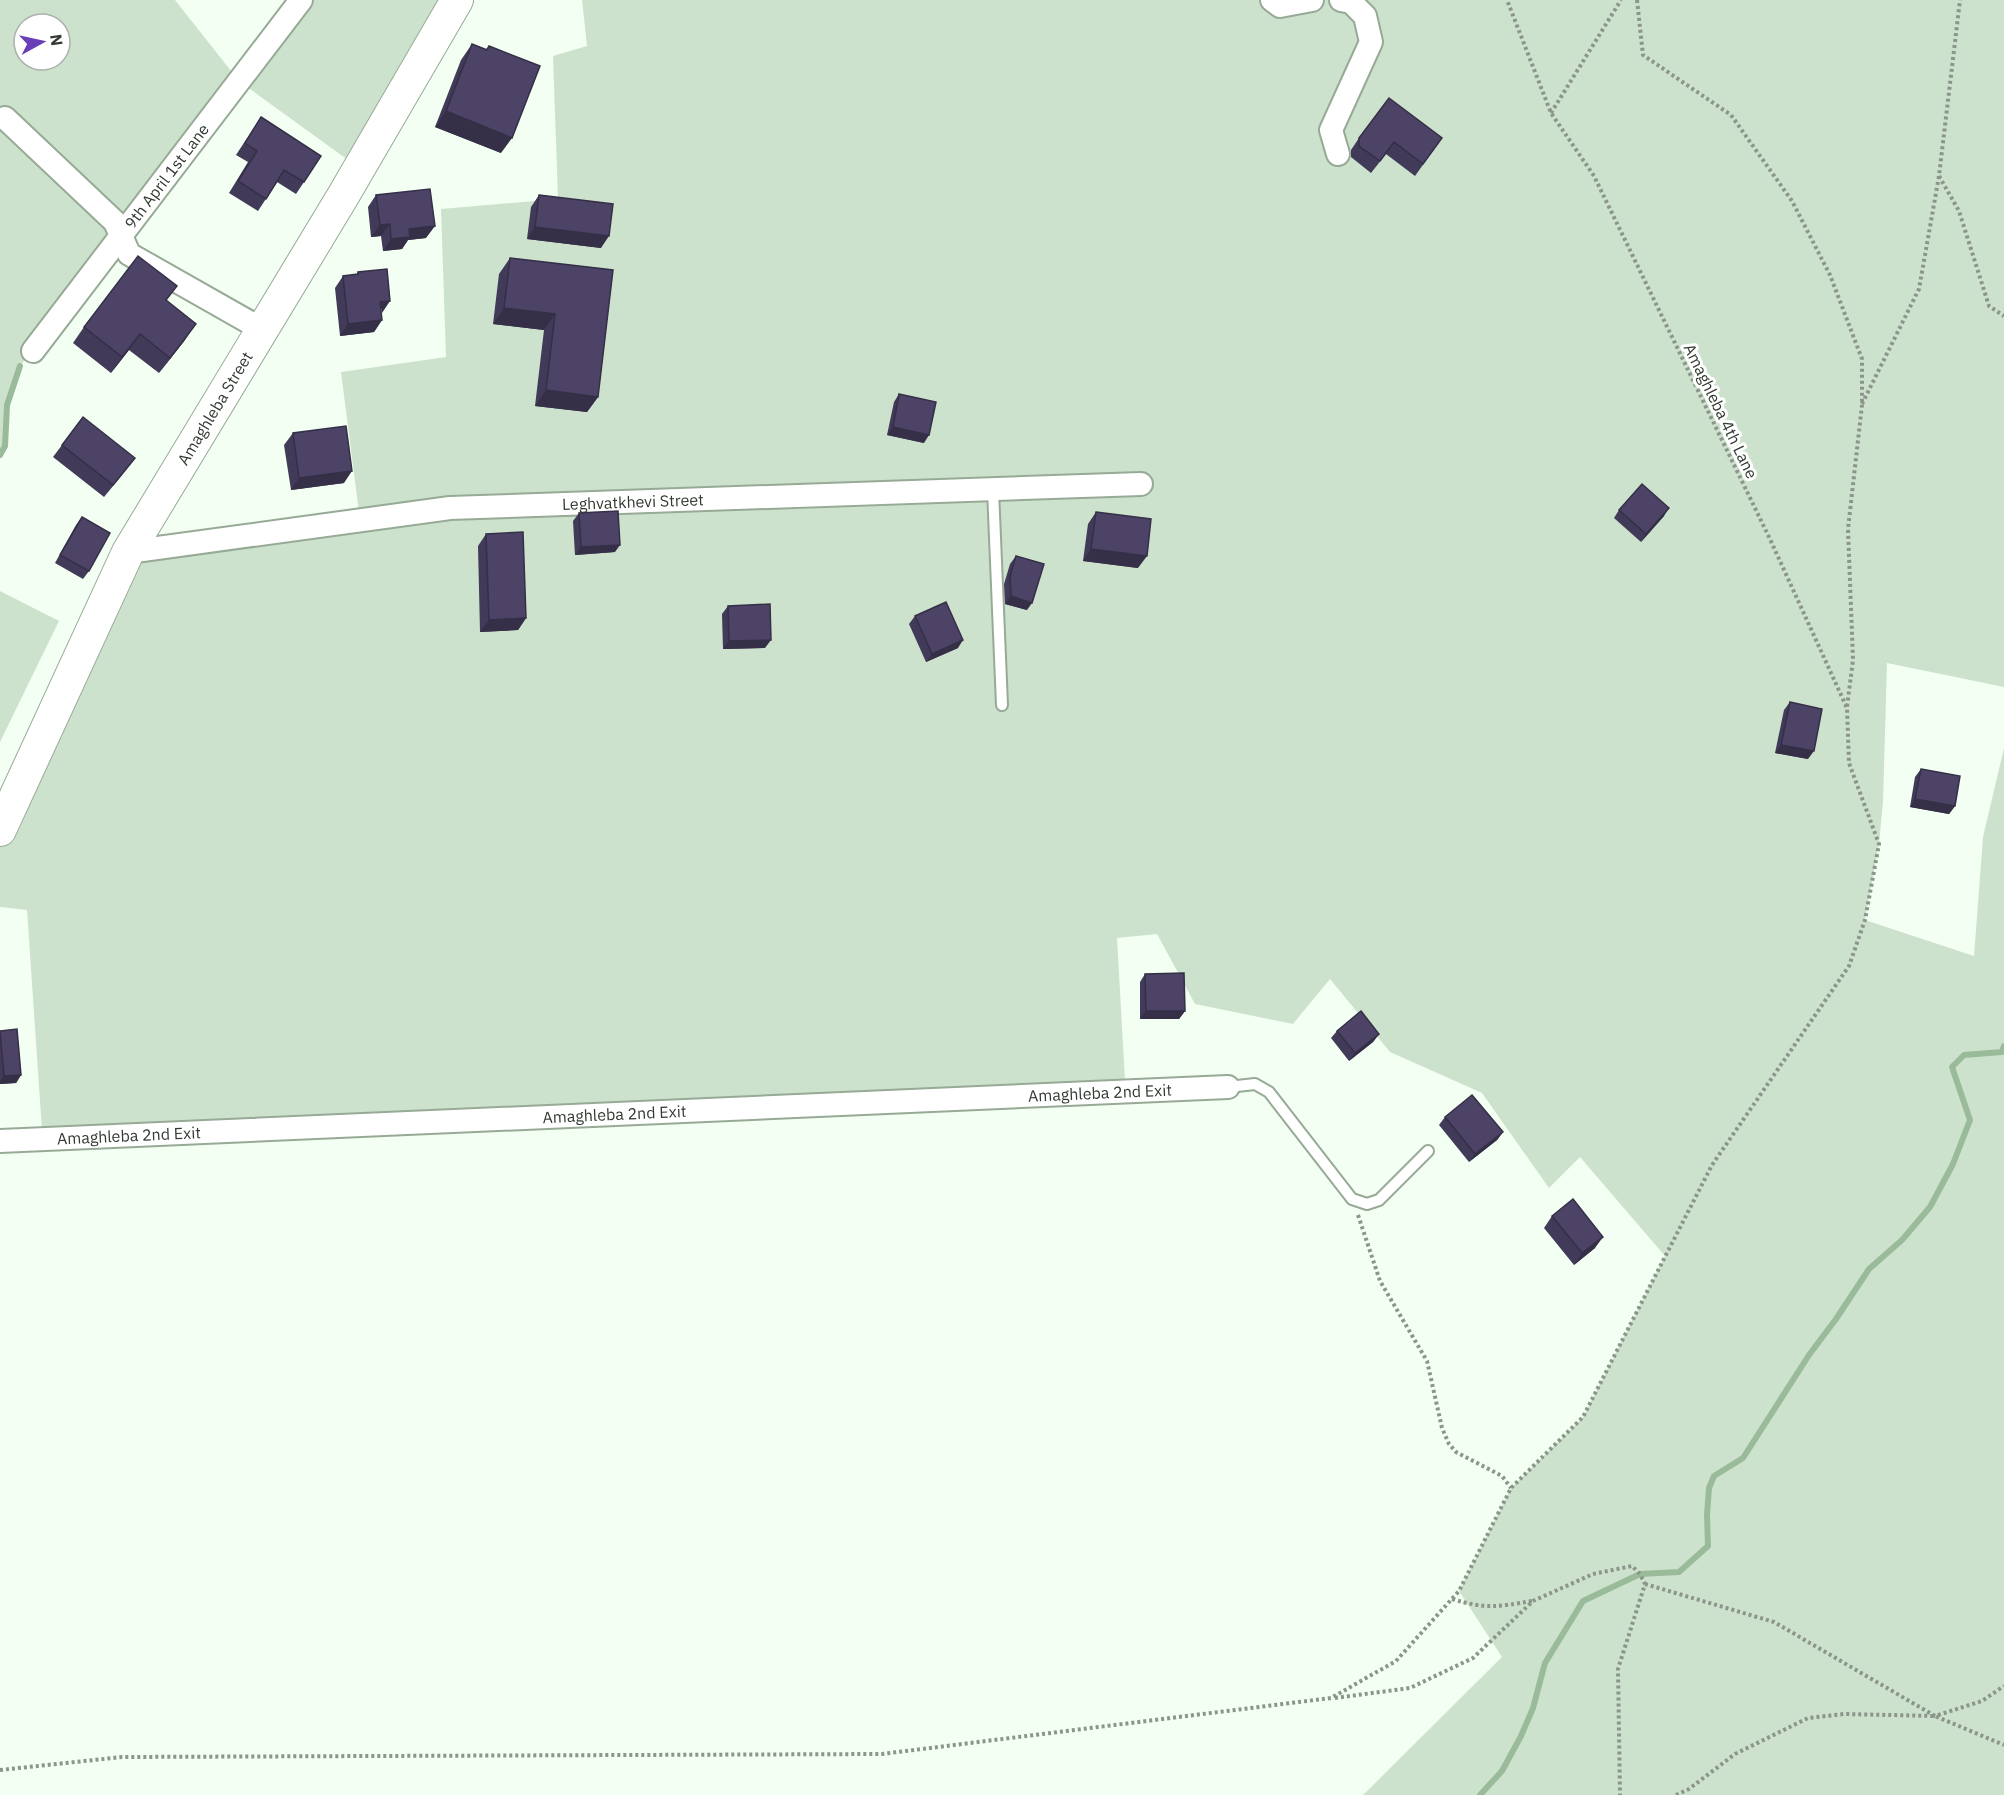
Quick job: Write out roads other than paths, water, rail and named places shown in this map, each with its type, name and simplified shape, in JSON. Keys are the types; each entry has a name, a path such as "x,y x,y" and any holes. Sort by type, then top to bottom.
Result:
{"street":[{"name":"9th April 1st Lane","path":"33,351 301,0"},
{"name":"Amaghleba Street","path":"0,830 128,552 457,0"},
{"path":"1272,0 1280,6 1312,0"},
{"path":"1338,154 1331,130 1371,42 1365,16 1351,2 1341,0"},
{"path":"5,118 116,222 129,254 262,330"},
{"name":"Leghvatkhevi Street","path":"128,552 450,508 1141,484"},
{"name":"Amaghleba 2nd Exit","path":"0,1141 1228,1087"}],"lane":[{"path":"993,490 1002,705"},
{"path":"1228,1087 1255,1084 1269,1092 1352,1199 1367,1204 1379,1200 1428,1151"}],"waterway":[{"path":"0,455 5,446 7,405 20,366"},
{"path":"1480,1795 1502,1771 1521,1736 1533,1708 1545,1663 1583,1601 1640,1574 1679,1572 1708,1546 1709,1488 1714,1476 1743,1458 1809,1355 1869,1269 1902,1240 1930,1207 1953,1164 1970,1120 1952,1067 1964,1055 2002,1052 2004,1046"}]}
